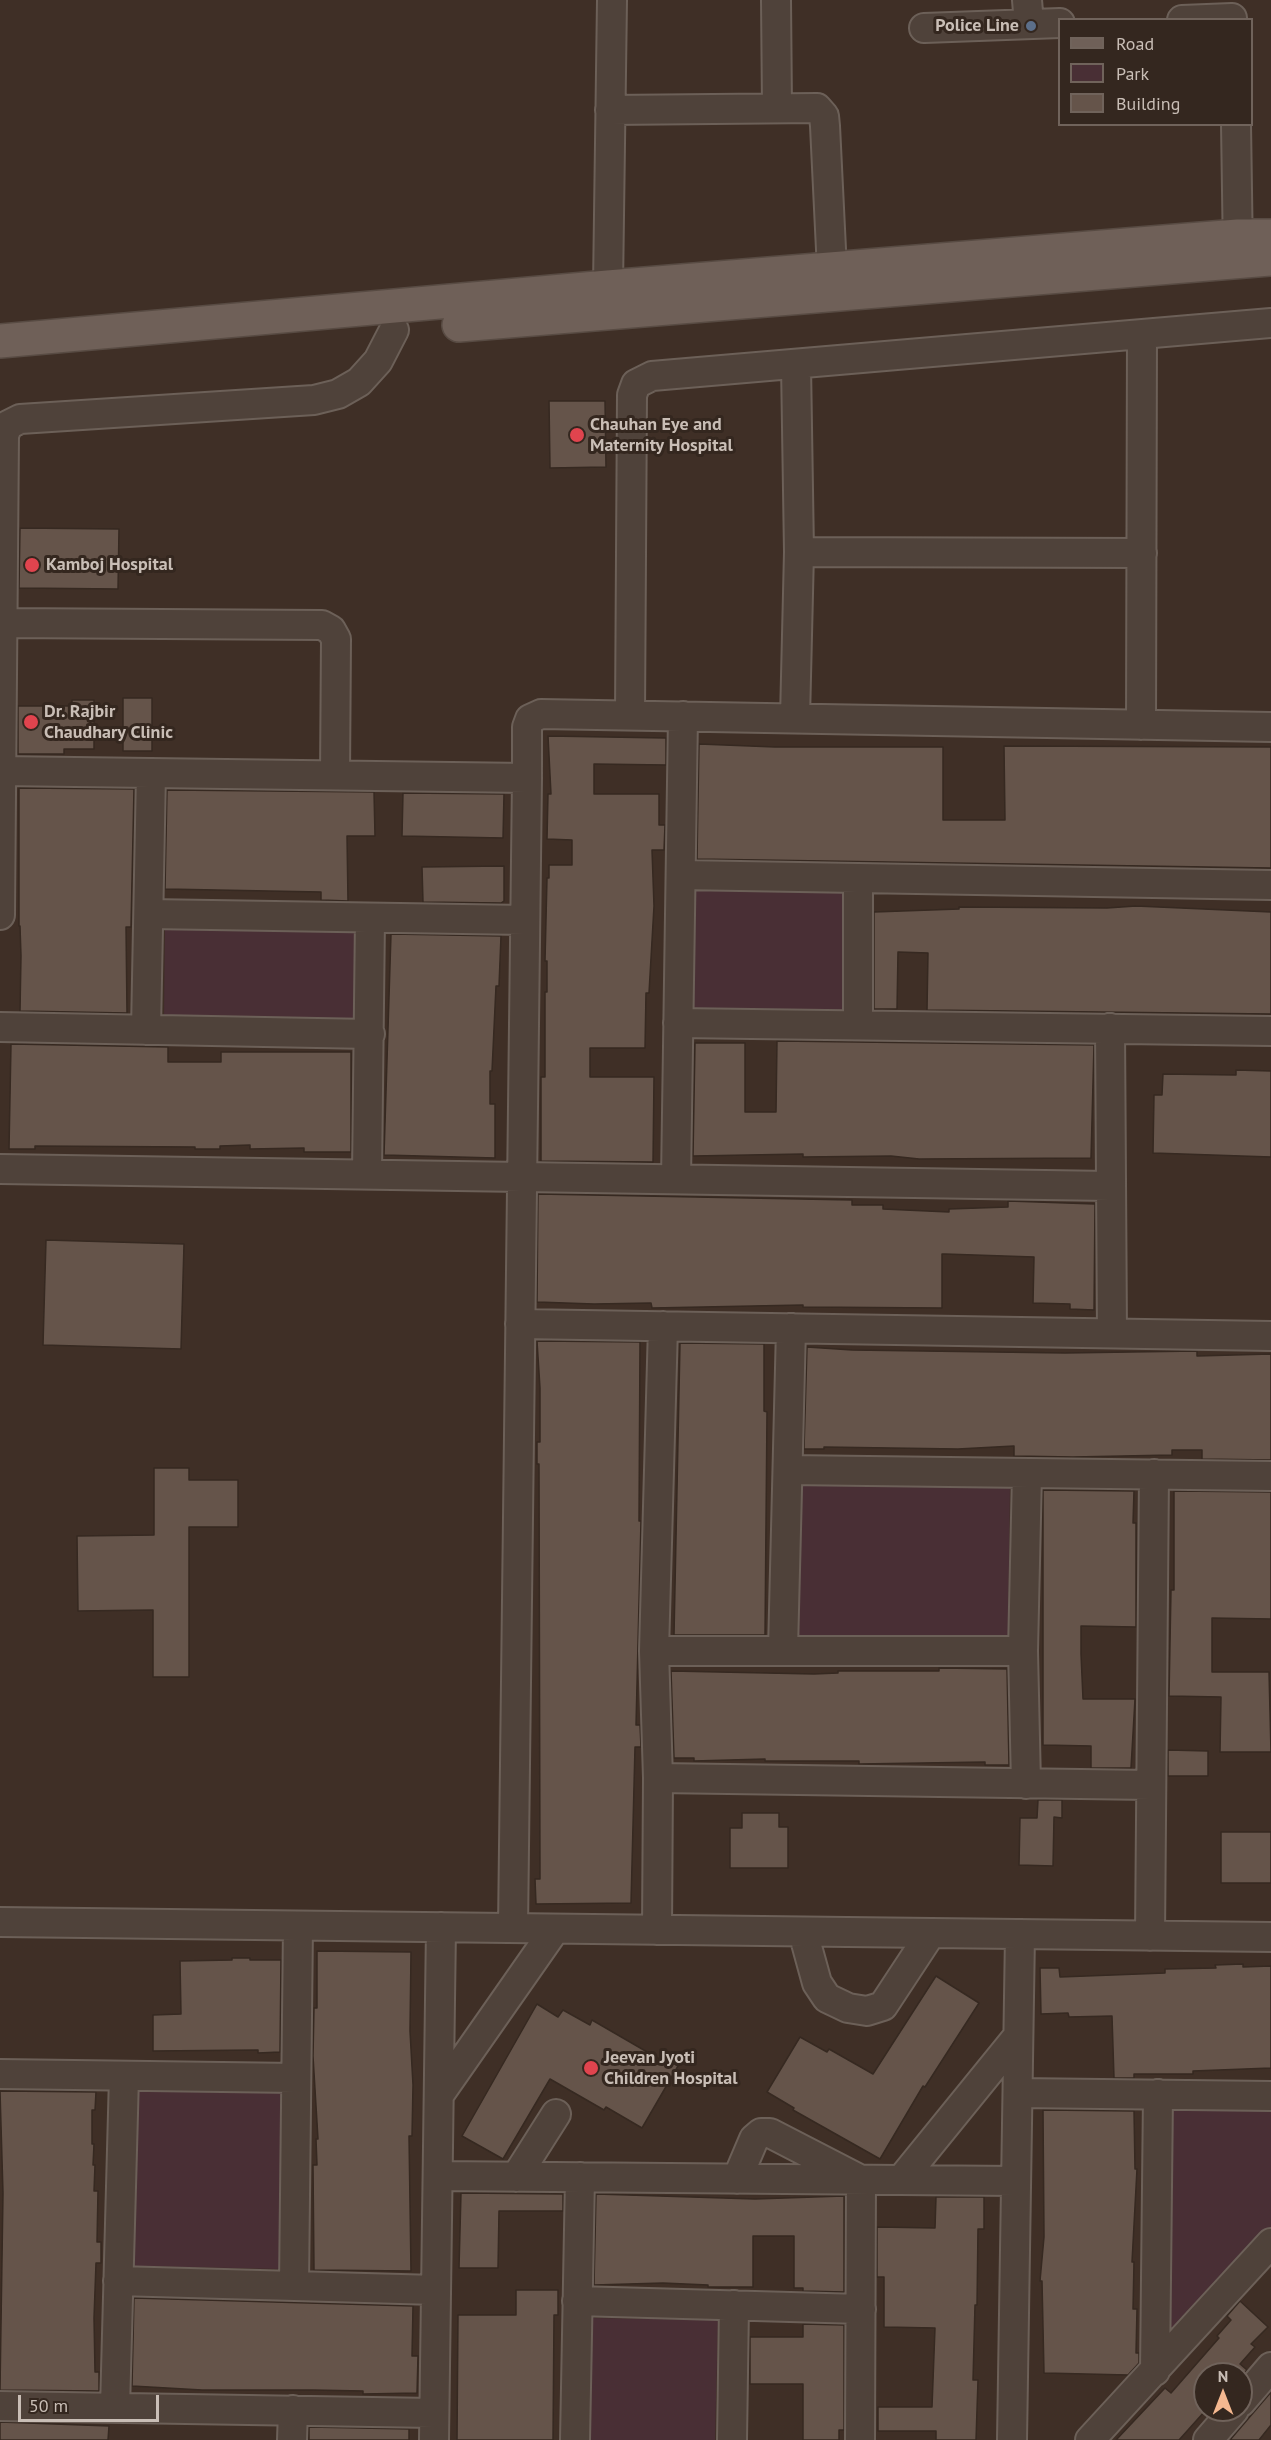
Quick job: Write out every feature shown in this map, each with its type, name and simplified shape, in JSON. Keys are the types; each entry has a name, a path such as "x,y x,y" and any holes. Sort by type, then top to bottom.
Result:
{"main road":[{"path":"0,360 394,330 1238,249 1271,236"},
{"path":"0,341 608,287 832,270 1238,249 1271,259"}],"street":[{"path":"608,287 612,0"},
{"path":"776,0 777,108"},
{"path":"924,28 1028,12 1058,23"},
{"path":"1194,18 1232,12"},
{"path":"610,110 817,108 824,116 832,270"},
{"path":"1236,126 1238,249"},
{"path":"630,715 632,395 636,384 652,376 1271,322"},
{"path":"0,915 4,435 8,425 20,419 322,398 338,394 359,382 378,361 394,330"},
{"path":"1141,725 1142,334"},
{"path":"795,718 799,552 796,364"},
{"path":"799,552 1142,553"},
{"path":"4,623 322,625 331,630 336,639 335,775"},
{"path":"513,1928 526,778 527,726 530,719 540,714 1271,727"},
{"path":"676,1179 683,716"},
{"path":"1,771 526,778"},
{"path":"146,1030 151,773"},
{"path":"681,875 1271,885"},
{"path":"858,878 858,1025"},
{"path":"149,914 525,920"},
{"path":"367,1174 370,918"},
{"path":"678,1023 1271,1031"},
{"path":"0,1027 370,1034"},
{"path":"1110,1029 1112,1333"},
{"path":"0,1169 1110,1186"},
{"path":"520,1324 1271,1335"},
{"path":"657,1930 658,1778 654,1651 663,1326"},
{"path":"783,1650 791,1328"},
{"path":"788,1470 1271,1476"},
{"path":"1026,1784 1023,1651 1027,1473"},
{"path":"1150,1936 1154,1474"},
{"path":"654,1651 1023,1651"},
{"path":"658,1778 1151,1785"},
{"path":"0,1922 1271,1938"},
{"path":"294,2286 298,1926"},
{"path":"0,2406 293,2410 434,2426 441,1928"},
{"path":"439,2095 555,1929"},
{"path":"803,1932 817,1983 827,1998 848,2008 867,2011 883,2006 931,1934"},
{"path":"1012,2440 1020,1934"},
{"path":"901,2180 1018,2036"},
{"path":"0,2074 296,2078"},
{"path":"115,2408 124,2076"},
{"path":"1018,2093 1271,2096"},
{"path":"1155,2371 1158,2094"},
{"path":"516,2177 556,2114"},
{"path":"737,2179 754,2139 761,2133 770,2133 861,2180"},
{"path":"438,2176 1016,2181"},
{"path":"574,2440 580,2177"},
{"path":"860,2440 861,2180"},
{"path":"1090,2440 1271,2243"},
{"path":"118,2281 436,2290"},
{"path":"578,2301 861,2309"},
{"path":"732,2440 734,2306"},
{"path":"1253,2388 1271,2367"},
{"path":"292,2440 293,2410"},
{"path":"1208,2440 1224,2422"}],"green space":[{"path":"692,888 847,889 846,1013 692,1012"},
{"path":"165,927 359,930 358,1020 164,1018"},
{"path":"801,1482 1010,1484 1008,1642 799,1640"},
{"path":"136,2090 283,2092 281,2269 133,2266"},
{"path":"1173,2106 1271,2107 1271,2227 1169,2336"},
{"path":"591,2318 718,2320 715,2440 588,2440"}],"building":[{"path":"549,401 605,401 606,467 550,468"},
{"path":"20,528 119,529 118,589 19,588"},
{"path":"123,698 152,698 152,751 123,751"},
{"path":"72,700 94,700 94,749 64,749 64,754 18,754 18,706 72,706"},
{"path":"548,736 666,738 666,765 594,764 594,794 659,794 659,825 665,825 664,850 652,850 654,906 649,993 646,993 645,1048 590,1048 590,1077 654,1077 653,1162 541,1161 541,1077 545,1077 545,992 547,992 547,961 545,961 547,878 549,878 549,865 572,865 572,840 547,839 548,794 551,794"},
{"path":"699,744 775,747 943,747 943,820 1005,820 1004,746 1271,747 1271,868 697,859"},
{"path":"19,788 134,789 131,927 126,927 127,1013 20,1011"},
{"path":"167,790 374,792 375,836 347,836 348,901 321,900 321,892 165,889"},
{"path":"403,793 504,794 503,838 402,836"},
{"path":"504,866 504,901 501,903 423,902 422,867"},
{"path":"1136,906 1271,912 1271,1014 927,1010 928,953 898,952 897,1009 874,1009 874,912 959,909 959,907 1107,908"},
{"path":"391,934 501,936 499,986 496,986 492,1071 490,1071 490,1104 495,1104 495,1158 384,1155"},
{"path":"777,1041 1094,1045 1091,1158 919,1159 891,1156 803,1157 803,1154 693,1156 695,1043 745,1043 745,1112 776,1112"},
{"path":"11,1044 168,1047 168,1062 221,1062 221,1052 351,1052 351,1152 304,1152 304,1148 250,1149 250,1145 220,1146 220,1149 35,1146 35,1149 9,1149"},
{"path":"1236,1070 1271,1071 1271,1157 1153,1153 1154,1095 1162,1095 1163,1074 1236,1075"},
{"path":"538,1194 852,1200 852,1205 883,1205 883,1209 949,1212 949,1209 1008,1207 1008,1201 1095,1204 1094,1310 1070,1309 1070,1304 1033,1303 1034,1257 945,1254 942,1254 942,1308 803,1307 803,1305 652,1308 651,1303 537,1302"},
{"path":"46,1240 184,1244 181,1349 43,1345"},
{"path":"537,1341 640,1342 639,1521 641,1521 636,1725 640,1725 641,1747 635,1747 631,1903 536,1904 535,1879 540,1879 539,1464 537,1464 537,1442 540,1442 540,1388"},
{"path":"680,1343 764,1344 764,1411 767,1412 765,1635 674,1635"},
{"path":"807,1347 852,1350 1065,1353 1197,1351 1197,1356 1271,1354 1271,1460 1202,1459 1202,1450 1172,1450 1172,1455 1073,1457 1014,1456 1014,1446 958,1449 824,1447 824,1449 804,1449"},
{"path":"154,1468 189,1468 189,1480 238,1480 238,1527 189,1527 189,1677 153,1677 153,1610 78,1611 77,1536 154,1535"},
{"path":"1043,1490 1134,1491 1136,1627 1081,1626 1083,1699 1135,1699 1131,1768 1091,1768 1091,1746 1043,1745"},
{"path":"1174,1491 1271,1492 1271,1619 1212,1618 1212,1672 1269,1672 1271,1752 1220,1752 1221,1697 1169,1696 1171,1590 1174,1590"},
{"path":"939,1668 1007,1669 1009,1765 985,1765 985,1762 859,1764 859,1761 765,1761 765,1759 694,1761 694,1758 674,1758 671,1671 814,1674 838,1673 838,1671 939,1671"},
{"path":"1168,1750 1208,1751 1208,1776 1168,1776"},
{"path":"1038,1800 1062,1800 1062,1818 1054,1817 1053,1866 1019,1865 1020,1818 1037,1818"},
{"path":"742,1813 779,1813 779,1827 788,1827 788,1868 730,1868 730,1828 742,1828"},
{"path":"1221,1832 1271,1832 1271,1883 1221,1883"},
{"path":"317,1951 411,1952 410,2031 413,2085 412,2136 409,2136 411,2271 314,2270 313,2165 317,2165 316,2139 318,2139 313,2056 314,2008 317,2008"},
{"path":"232,1958 281,1960 280,2052 258,2053 258,2050 153,2051 153,2015 181,2014 180,1961 232,1960"},
{"path":"1243,1964 1243,1967 1271,1966 1271,2068 1193,2071 1193,2074 1134,2074 1134,2078 1114,2078 1112,2016 1069,2017 1068,2013 1041,2014 1040,1968 1059,1968 1060,1977 1165,1973 1165,1969 1216,1968 1215,1965"},
{"path":"936,1976 979,2003 925,2087 923,2086 880,2159 793,2110 794,2108 767,2092 800,2037 827,2052 829,2049 873,2074"},
{"path":"537,2004 558,2017 563,2010 590,2025 592,2020 661,2060 663,2057 678,2066 642,2128 606,2107 604,2110 550,2079 503,2159 462,2136"},
{"path":"0,2091 96,2092 95,2110 92,2110 92,2144 94,2144 93,2165 95,2165 94,2191 98,2191 97,2242 101,2242 101,2263 96,2263 94,2318 95,2372 99,2372 99,2391 0,2390 3,2193"},
{"path":"1043,2110 1134,2111 1135,2169 1137,2169 1132,2262 1134,2262 1133,2309 1137,2309 1136,2353 1139,2353 1139,2363 1128,2375 1044,2373 1042,2281 1040,2281 1044,2237"},
{"path":"461,2193 563,2194 563,2211 499,2211 498,2268 459,2268"},
{"path":"596,2194 755,2199 844,2196 844,2292 803,2291 803,2288 794,2288 794,2236 753,2236 753,2287 708,2287 708,2285 663,2283 594,2285"},
{"path":"936,2197 984,2197 984,2229 978,2229 977,2305 975,2305 973,2380 978,2380 976,2440 936,2440 936,2431 878,2431 878,2407 932,2407 935,2328 884,2327 884,2277 877,2277 877,2227 935,2228"},
{"path":"516,2290 558,2290 558,2315 554,2315 553,2440 457,2440 458,2315 516,2315"},
{"path":"134,2298 413,2306 412,2356 418,2356 417,2393 363,2394 363,2391 202,2390 132,2386"},
{"path":"1240,2301 1268,2327 1251,2344 1255,2347 1242,2362 1198,2362 1231,2320 1227,2316"},
{"path":"803,2324 844,2325 844,2430 839,2430 839,2440 803,2440 803,2384 750,2384 750,2337 803,2337"},
{"path":"1193,2368 1193,2422 1195,2422 1179,2440 1116,2440 1165,2388 1171,2393"},
{"path":"1271,2392 1271,2425 1259,2440 1230,2440 1245,2422 1253,2422 1253,2413"},
{"path":"0,2422 109,2426 108,2440 0,2440"},
{"path":"309,2427 409,2429 409,2440 309,2440"}],"place":[{"name":"Police Line","path":"1031,26"},
{"name":"Chauhan Eye and Maternity Hospital","path":"577,435"},
{"name":"Kamboj Hospital","path":"32,565"},
{"name":"Dr. Rajbir Chaudhary Clinic","path":"31,722"},
{"name":"Jeevan Jyoti Children Hospital","path":"591,2068"}]}
